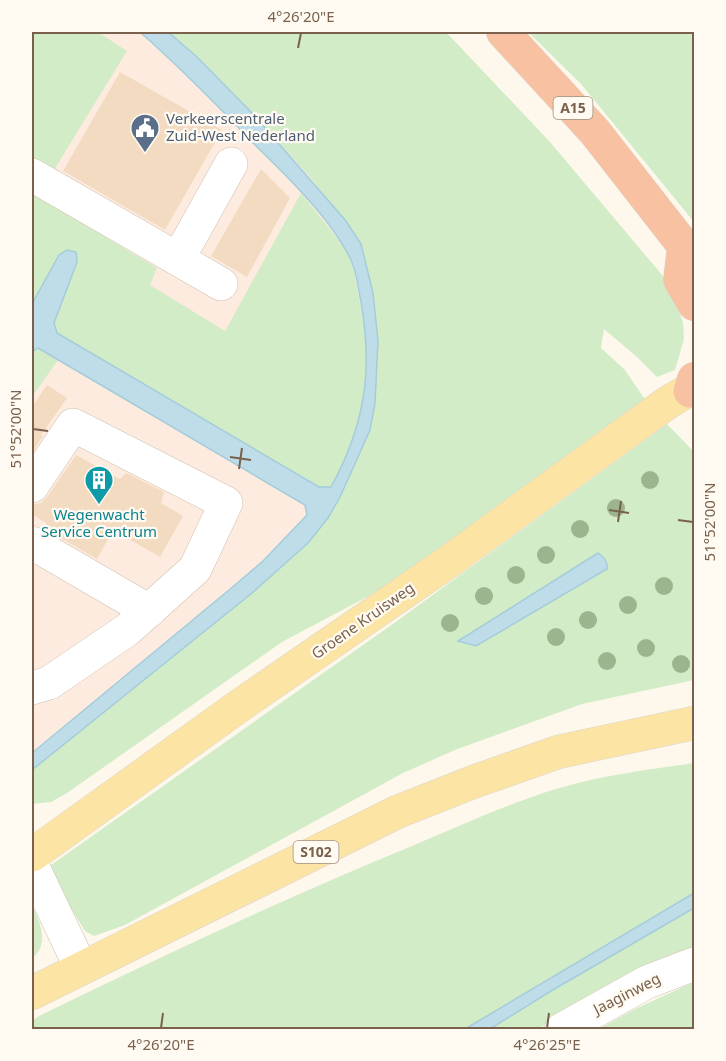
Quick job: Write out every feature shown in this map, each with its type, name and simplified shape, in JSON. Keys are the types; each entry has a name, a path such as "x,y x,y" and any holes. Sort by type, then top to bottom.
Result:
{"highway":[{"name":"A15","path":"503,32 595,132 689,250 680,280 694,304"}],"main road":[{"name":"Groene Kruisweg","path":"32,855 693,386"},
{"name":"S102","path":"32,993 397,812 451,790 558,753 694,723"}],"street":[{"path":"178,259 231,164"},
{"path":"32,175 220,284"},
{"path":"32,486 73,425 226,503 195,570 127,630 49,683 32,688"},
{"path":"32,543 149,611"},
{"path":"32,865 81,968"},
{"name":"Jaaginweg","path":"561,1029 647,982 694,964"}],"shaded area":[{"path":"32,32 213,32 445,277 434,453 32,795"}],"green space":[{"path":"32,32 98,32 127,51 54,170 32,158"},
{"path":"168,32 446,32 550,142 668,282 683,322 684,339 675,370 657,377 604,329 601,348 625,370 646,401 382,589 282,642 67,793 51,802 32,804 32,770 252,593 308,543 328,518 340,497 370,430 375,403 378,341 373,293 361,244 310,177 254,115 197,57"},
{"path":"528,32 694,32 694,222 581,84"},
{"path":"32,193 157,268 150,285 225,331 301,193 352,260 366,334 366,370 362,407 347,458 331,487 319,487 57,333 54,323 77,262 59,255 32,304"},
{"path":"38,348 58,360 32,397 32,352"},
{"path":"667,424 694,452 694,680 582,704 455,750 403,773 125,925 94,936 85,931 50,875 51,865 397,621","holes":["598,554 603,556 606,570 477,646 459,641"]},
{"path":"694,763 694,893 465,1029 32,1030 32,1021 39,1016 131,971 317,886 483,816 573,784 625,773"},
{"path":"32,905 42,933 42,940 41,947 32,958"},
{"path":"694,908 694,949 627,979 538,1029 490,1030 551,991"},
{"path":"694,982 694,1029 599,1029 635,1009"}],"water":[{"path":"140,32 168,32 197,57 254,115 346,221 361,244 373,293 378,341 375,403 370,430 340,497 328,518 308,543 252,593 32,770 32,753 263,561 307,515 305,505 38,348 32,352 32,304 59,255 67,250 76,252 77,262 54,323 57,333 319,487 331,487 343,464 359,419 363,397 366,375 365,327 356,274 342,244 322,215 297,187 171,60"},
{"path":"598,553 605,560 607,569 476,646 458,641"},
{"path":"694,893 694,908 490,1029 465,1029"}],"building":[{"path":"120,72 222,130 165,230 63,171"},
{"path":"261,169 290,198 247,277 211,256"},
{"path":"47,385 67,398 41,435 43,436 32,453 32,407"},
{"name":"Wegenwacht Service Centrum","path":"76,455 120,479 126,473 164,492 161,503 183,516 160,557 113,530 97,559 47,530 46,523 32,514 32,505 41,503 47,497"}],"place":[{"name":"Verkeerscentrale Zuid-West Nederland","path":"145,154"},
{"name":"Wegenwacht Service Centrum","path":"99,506"}]}
